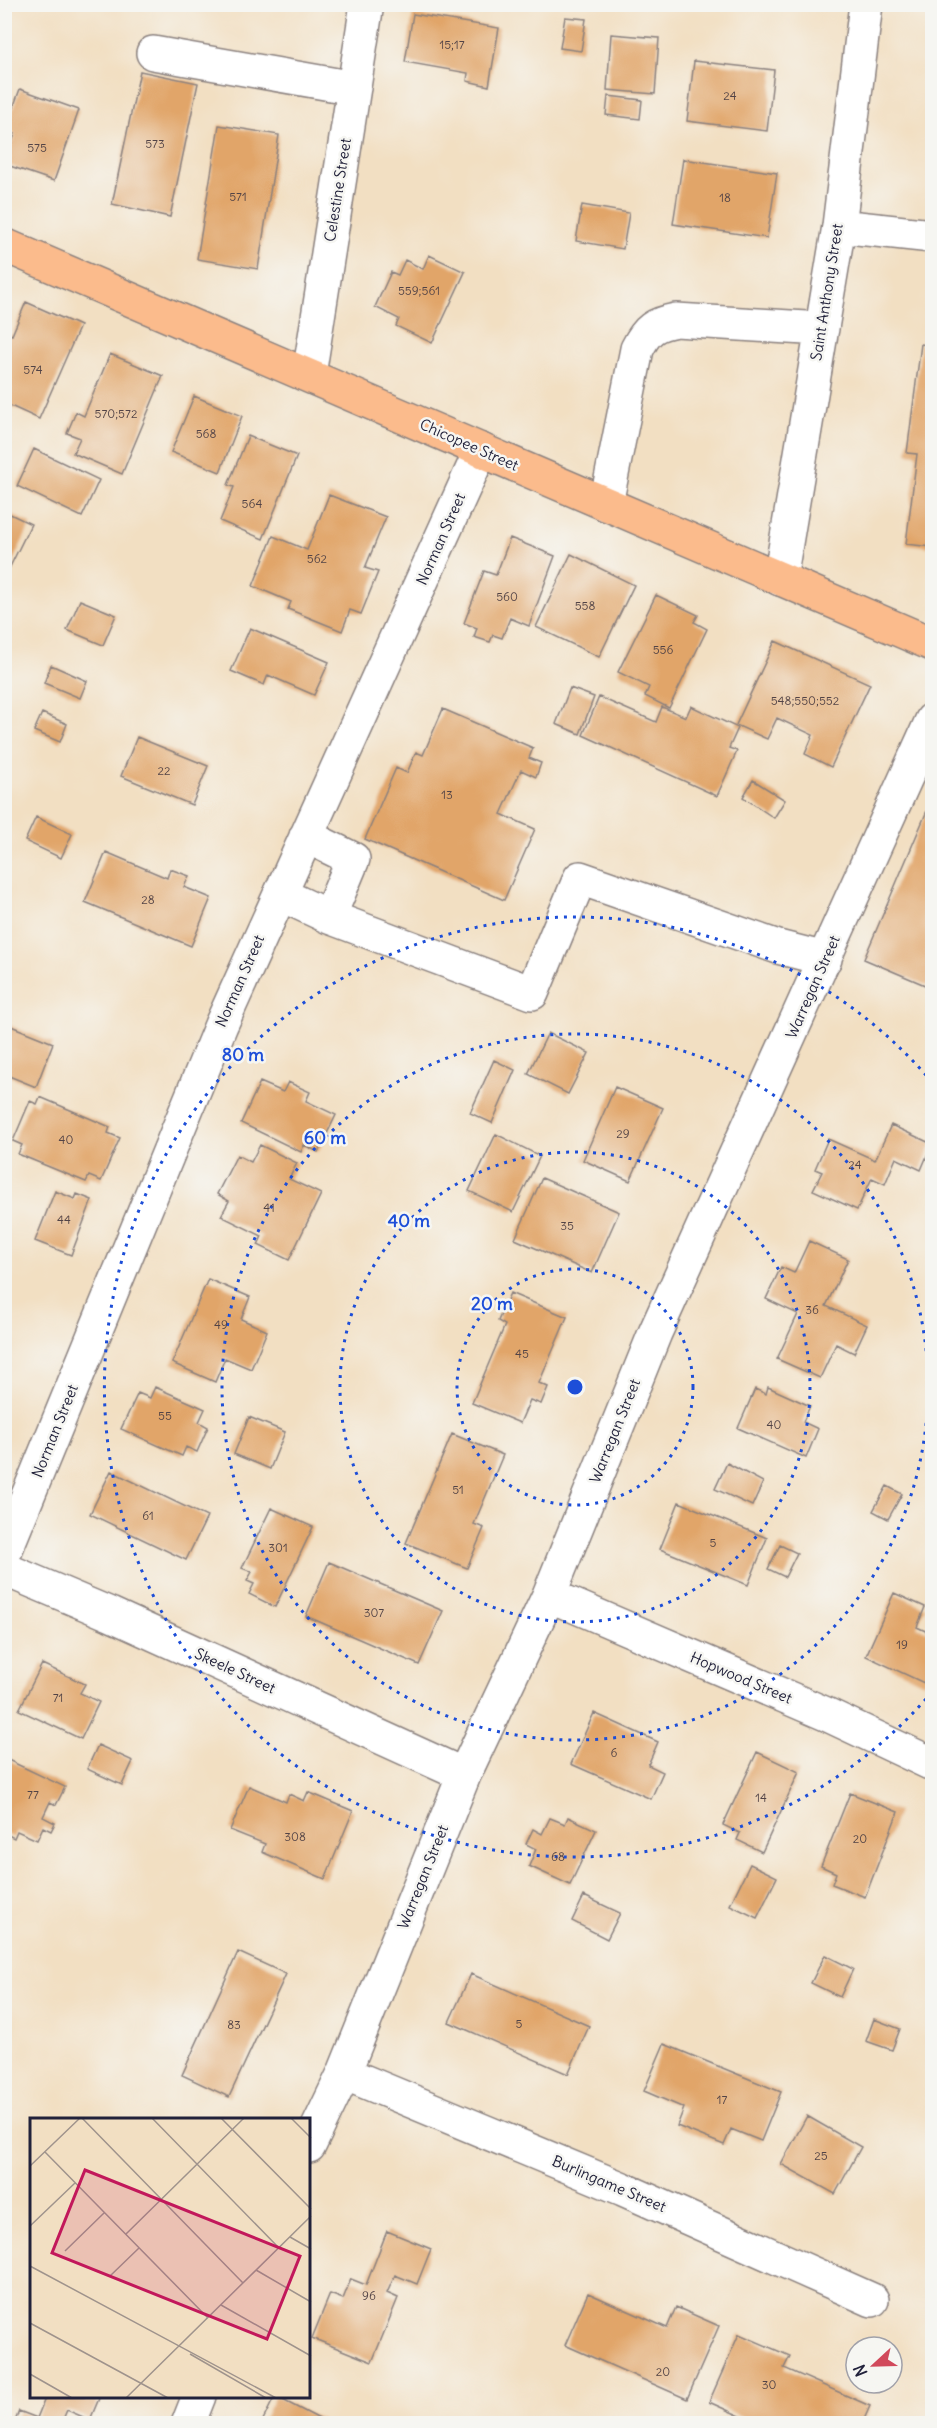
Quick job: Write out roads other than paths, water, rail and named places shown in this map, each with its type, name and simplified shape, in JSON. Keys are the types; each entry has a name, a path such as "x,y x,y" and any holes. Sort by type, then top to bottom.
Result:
{"main road":[{"name":"Chicopee Street","path":"4,245 933,644"}],"street":[{"name":"Celestine Street","path":"309,375 367,4"},
{"name":"Saint Anthony Street","path":"780,579 838,226 866,4"},
{"path":"153,53 354,88"},
{"path":"838,226 933,236"},
{"path":"606,504 637,349 644,334 659,323 675,320 822,329"},
{"name":"Norman Street","path":"4,1554 220,1025 481,450"},
{"name":"Warregan Street","path":"310,2144 344,2073 464,1775 549,1594 655,1333 933,720"},
{"path":"306,836 353,859 329,917"},
{"path":"280,894 329,917 531,993 579,878 778,947 825,959"},
{"name":"Skeele Street","path":"4,1569 110,1614 464,1775"},
{"name":"Hopwood Street","path":"549,1594 826,1714 933,1764"},
{"name":"Burlingame Street","path":"344,2073 623,2189 872,2300"},
{"path":"188,2424 199,2398"}]}
